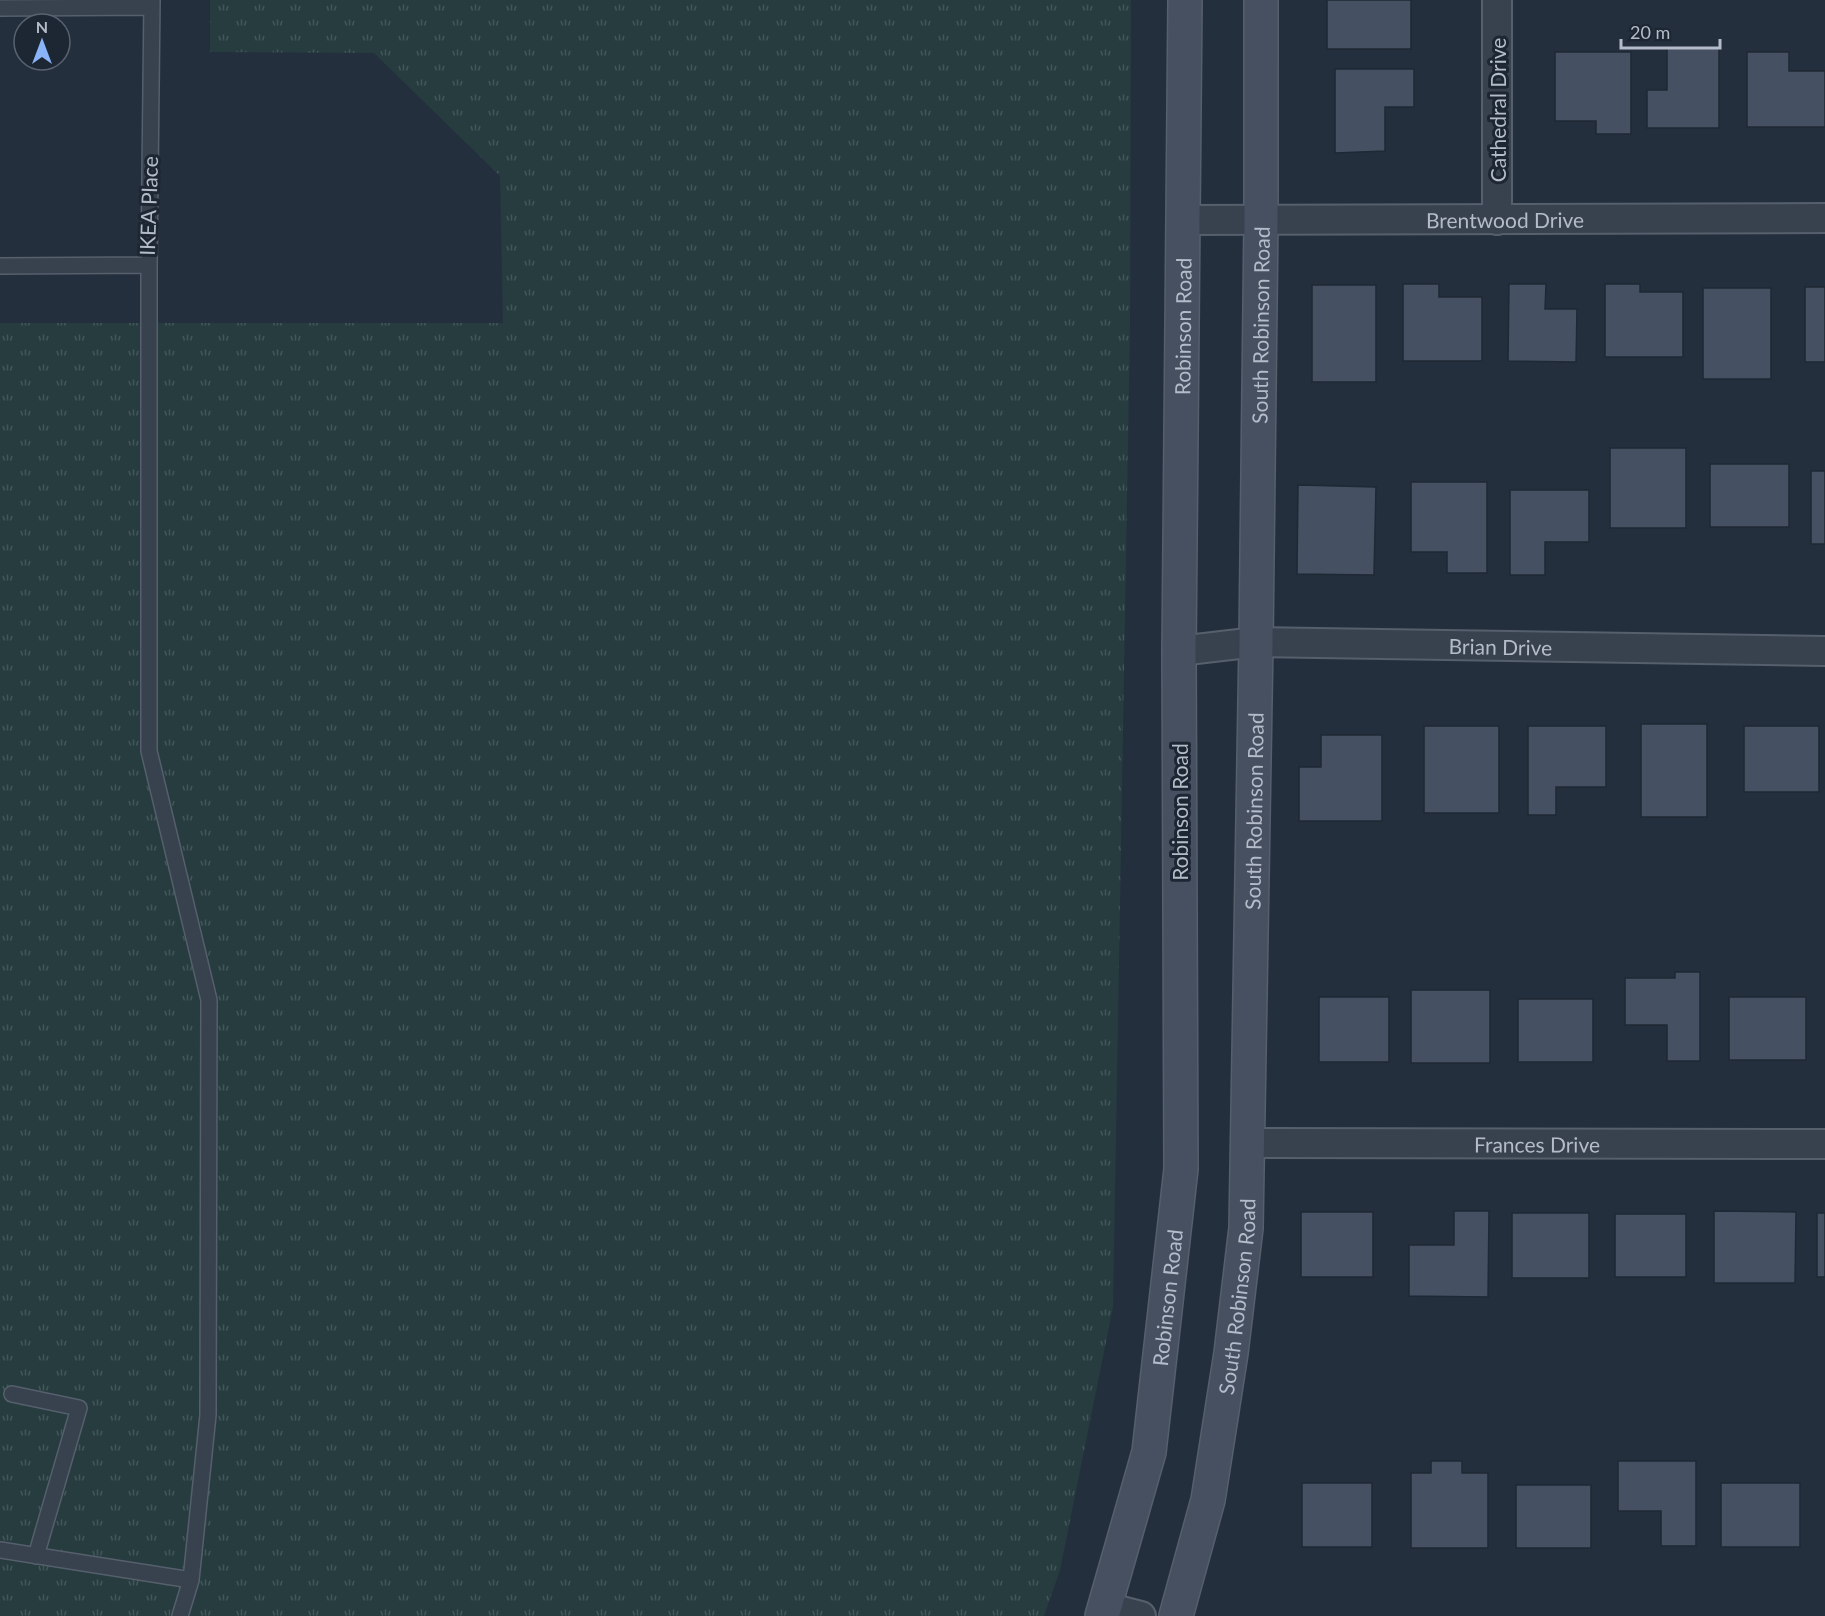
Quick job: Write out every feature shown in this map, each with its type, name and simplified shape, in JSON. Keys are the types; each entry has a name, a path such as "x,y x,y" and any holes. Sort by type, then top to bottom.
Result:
{"street":[{"name":"Robinson Road","path":"1104,1611 1149,1452 1181,1169 1179,651 1185,0"},
{"name":"South Robinson Road","path":"1176,1616 1208,1500 1230,1364 1246,1228 1256,642 1261,0"},
{"name":"Cathedral Drive","path":"1497,0 1497,220"},
{"name":"Brentwood Drive","path":"1184,220 1825,218"},
{"name":"Brian Drive","path":"1179,651 1256,642 1825,651"},
{"name":"Frances Drive","path":"1249,1143 1825,1144"},
{"path":"1104,1611 1141,1616"}],"lane":[{"path":"0,8 152,4"},
{"name":"IKEA Place","path":"0,266 149,265 152,4"},
{"path":"149,265 149,751 209,1000 208,1415 191,1580 180,1616"},
{"path":"12,1394 79,1408 36,1556"},
{"path":"0,1550 191,1580"}],"green space":[{"path":"210,0 1131,0 1130,325 1113,1307 1060,1570 1044,1616 0,1616 0,323 503,323 500,176 374,53 210,52"}],"building":[{"path":"1327,0 1411,0 1411,49 1327,49"},
{"path":"1667,48 1719,48 1719,128 1647,128 1647,90 1667,90"},
{"path":"1555,52 1631,52 1631,134 1596,134 1596,121 1555,121"},
{"path":"1747,52 1789,52 1789,71 1825,71 1825,127 1747,127"},
{"path":"1335,69 1414,69 1414,107 1385,107 1385,151 1335,153"},
{"path":"1403,284 1439,284 1439,297 1482,297 1482,361 1403,361"},
{"path":"1509,284 1546,284 1545,309 1577,309 1576,362 1508,361"},
{"path":"1605,284 1640,284 1640,292 1683,292 1683,357 1605,357"},
{"path":"1312,285 1376,285 1376,382 1312,382"},
{"path":"1805,287 1825,287 1825,362 1805,362"},
{"path":"1703,288 1771,288 1771,379 1703,379"},
{"path":"1610,448 1686,448 1686,528 1610,528"},
{"path":"1710,464 1789,464 1789,527 1710,527"},
{"path":"1811,471 1825,471 1825,544 1811,544"},
{"path":"1411,482 1487,482 1487,573 1447,573 1447,552 1411,552"},
{"path":"1298,485 1376,487 1374,575 1297,574"},
{"path":"1510,490 1589,490 1589,542 1545,542 1545,575 1510,575"},
{"path":"1641,724 1707,724 1707,817 1641,817"},
{"path":"1424,726 1499,726 1499,813 1424,813"},
{"path":"1528,726 1606,726 1606,787 1556,787 1556,815 1528,815"},
{"path":"1744,726 1819,726 1819,792 1744,792"},
{"path":"1321,735 1382,735 1382,821 1299,821 1299,767 1321,767"},
{"path":"1675,972 1700,972 1700,1061 1667,1061 1667,1025 1625,1025 1625,978 1675,978"},
{"path":"1411,990 1490,990 1490,1063 1411,1063"},
{"path":"1319,997 1389,997 1389,1062 1319,1062"},
{"path":"1729,997 1806,997 1806,1060 1729,1060"},
{"path":"1518,999 1593,999 1593,1062 1518,1062"},
{"path":"1454,1211 1489,1211 1488,1297 1409,1296 1409,1245 1454,1245"},
{"path":"1714,1211 1796,1212 1795,1283 1714,1283"},
{"path":"1301,1212 1373,1212 1373,1277 1301,1277"},
{"path":"1512,1213 1589,1213 1589,1278 1512,1278"},
{"path":"1817,1213 1825,1213 1825,1277 1817,1277"},
{"path":"1615,1214 1686,1214 1686,1277 1615,1277"},
{"path":"1431,1461 1462,1461 1462,1473 1488,1473 1488,1548 1411,1548 1411,1473 1431,1473"},
{"path":"1618,1461 1696,1461 1696,1546 1661,1546 1661,1511 1618,1511"},
{"path":"1302,1483 1372,1483 1372,1547 1302,1547"},
{"path":"1721,1483 1800,1483 1800,1547 1721,1547"},
{"path":"1516,1485 1591,1485 1591,1548 1516,1548"}]}
